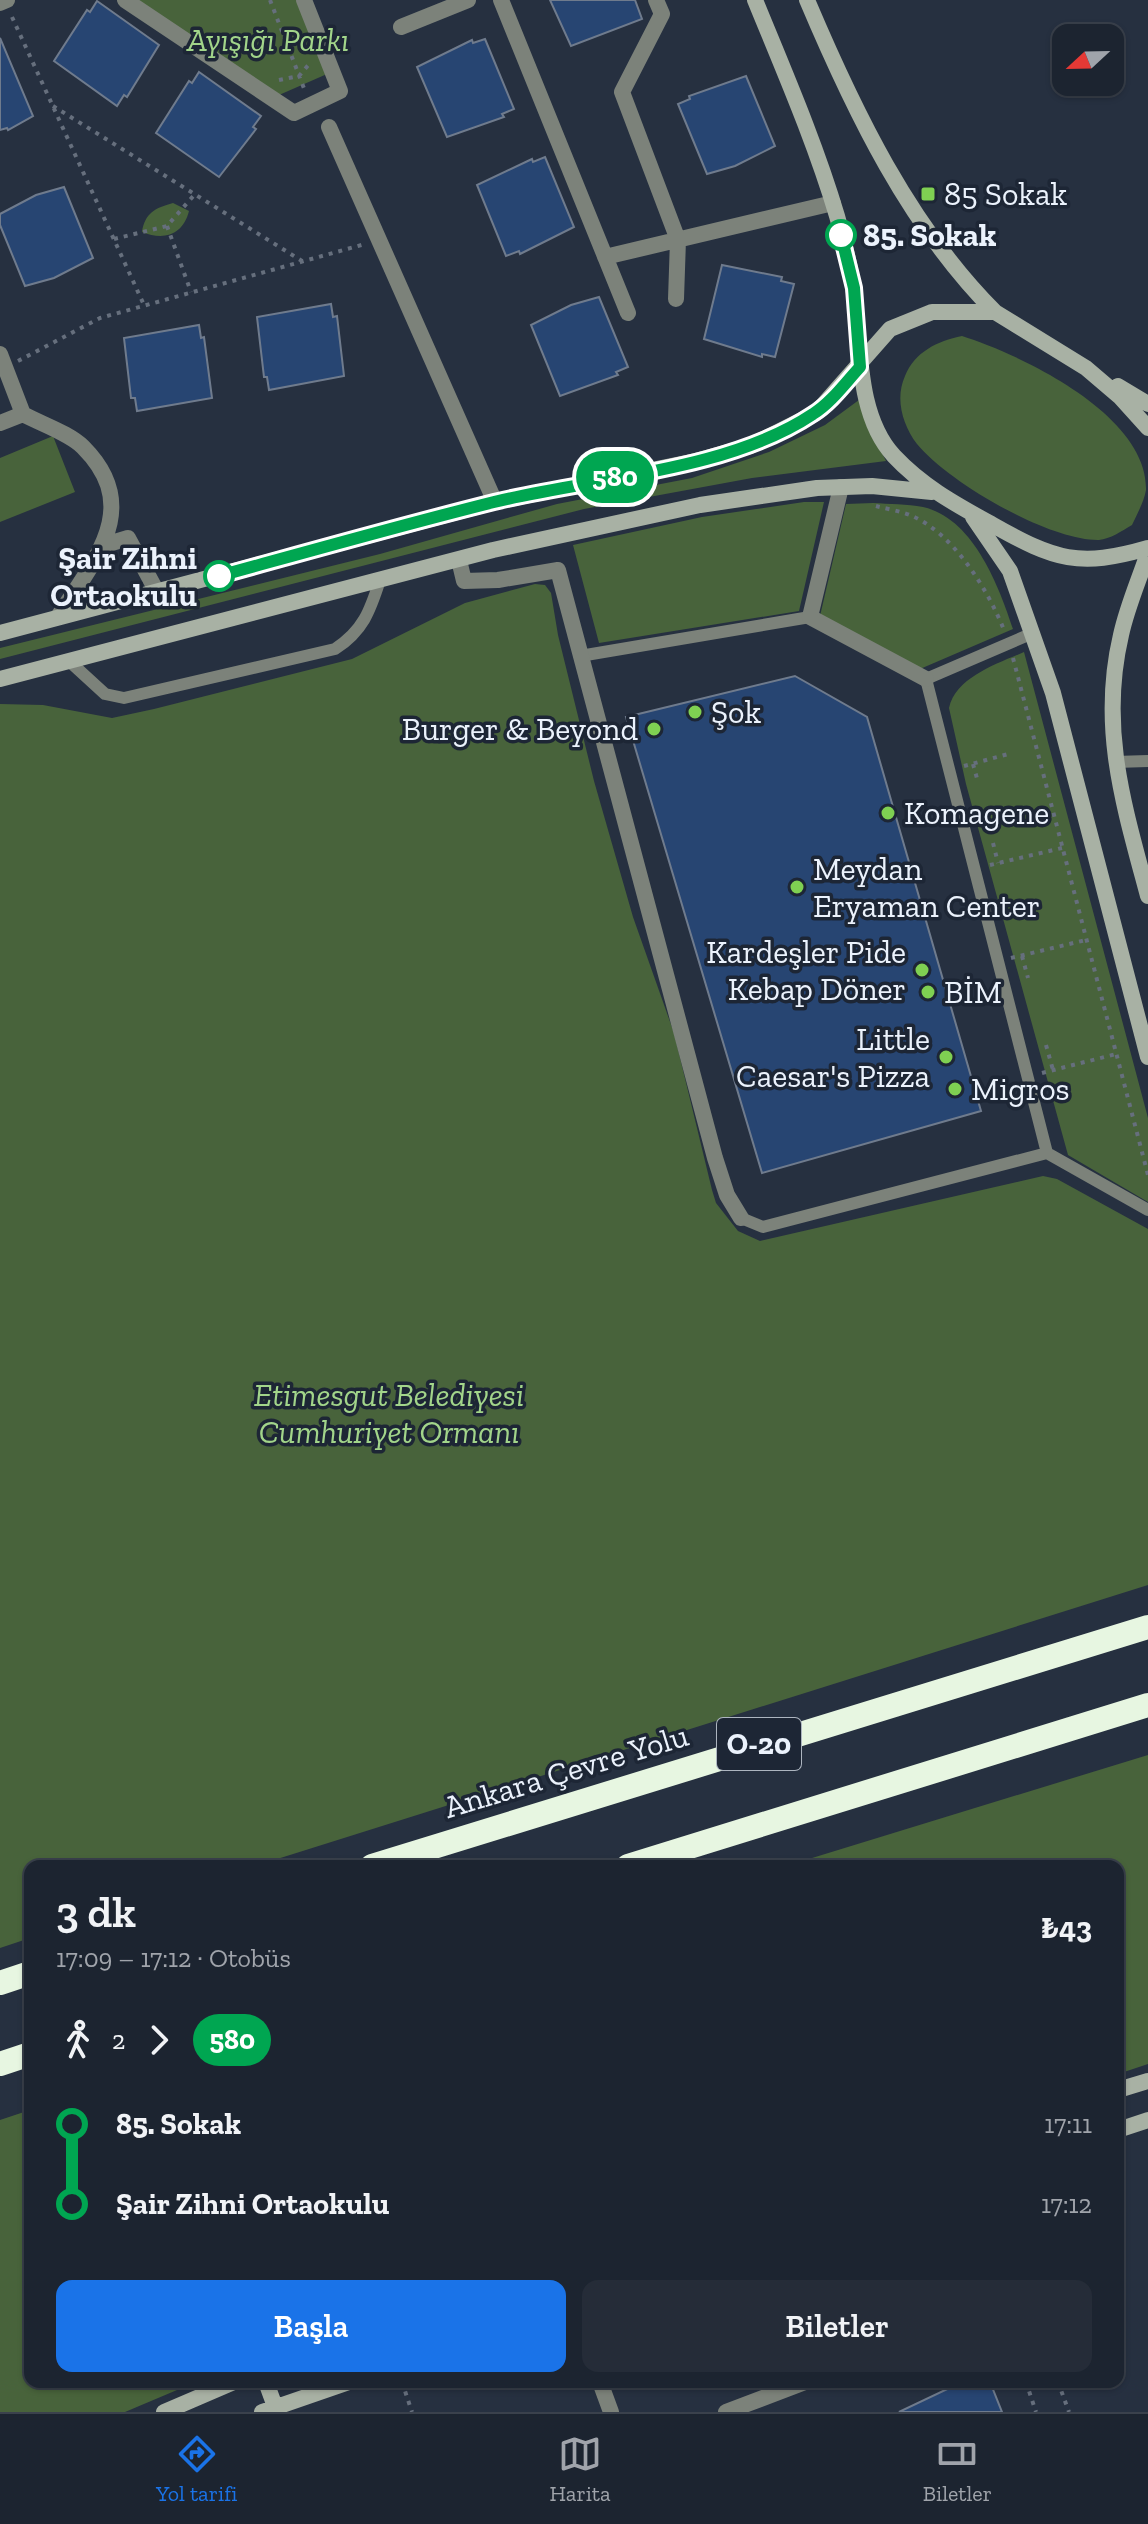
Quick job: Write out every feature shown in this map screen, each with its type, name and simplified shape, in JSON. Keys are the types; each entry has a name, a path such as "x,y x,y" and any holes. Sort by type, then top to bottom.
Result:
{"highway":[{"name":"Ankara Çevre Yolu","path":"391,1860 1085,1643 1148,1627"},
{"name":"O-20","path":"647,1860 1148,1705"},
{"path":"0,1983 24,1975"},
{"path":"0,2064 24,2056"}],"main road":[{"path":"755,0 833,203 854,288 860,367 875,422 892,454 932,492 1025,543 1066,559 1107,560 1148,550"},
{"path":"807,0 877,147 912,207 965,282 995,312 1148,404"},
{"path":"0,633 495,502 696,461 750,446 816,413 860,367 890,329 932,312 995,312"},
{"path":"1086,368 1120,397 1148,428"},
{"path":"0,679 459,560 700,505 841,487 932,492"},
{"path":"970,512 1010,571 1053,693 1148,1057"},
{"path":"1148,550 1121,634 1112,704 1115,762 1148,896"},
{"path":"1124,2088 1148,2081"},
{"path":"1124,2128 1148,2120"},
{"path":"164,2412 220,2388"},
{"path":"267,2388 271,2410 332,2388"}],"street":[{"path":"125,0 294,113 340,91 304,0"},
{"path":"401,27 468,0"},
{"path":"501,0 628,313"},
{"path":"656,0 662,14 622,92 678,240 676,299"},
{"path":"329,127 495,502"},
{"path":"605,257 833,203"},
{"path":"3,360 23,414 82,446 110,486 113,512 105,545 58,617"},
{"path":"0,423 23,414"},
{"path":"841,487 810,617 926,679"},
{"path":"105,545 128,538 157,592"},
{"path":"459,560 464,581 498,580 558,570 715,1158 727,1195 741,1218"},
{"path":"602,2388 611,2412"},
{"path":"726,2412 754,2407 793,2388"}],"lane":[{"path":"69,661 90,684 105,694 124,698 335,649 354,637 367,620 380,580"},
{"path":"580,656 810,617"},
{"path":"1033,633 926,679 1047,1153"},
{"path":"1115,762 1148,761"},
{"path":"741,1218 763,1227 1047,1153 1148,1210"}],"path":[{"path":"270,0 310,105"},
{"path":"4,1 144,305"},
{"path":"271,78 285,81 307,71 310,51"},
{"path":"53,106 302,261"},
{"path":"114,239 167,226 195,194"},
{"path":"167,226 191,292"},
{"path":"3,360 100,318 379,239"},
{"path":"873,505 913,516 950,545 987,593 1009,643 1148,1175"},
{"path":"950,770 1012,753"},
{"path":"973,764 978,782"},
{"path":"993,843 998,863"},
{"path":"974,868 1062,848"},
{"path":"998,962 1086,940"},
{"path":"1022,956 1028,978"},
{"path":"1046,1045 1053,1070"},
{"path":"1028,1076 1116,1054"},
{"path":"404,2388 412,2412"},
{"path":"1028,2388 1036,2412"},
{"path":"1060,2388 1069,2412"}],"green space":[{"name":"Ayışığı Parkı","path":"134,0 298,0 327,74 279,95"},
{"path":"173,203 189,211 177,231 165,236 142,232 152,212"},
{"path":"962,336 1015,357 1076,391 1126,436 1141,462 1146,490 1132,525 1099,540 1054,531 1001,507 975,491 951,475 917,444 907,428 900,402 905,376 915,360 928,349"},
{"path":"863,397 871,431 886,461 752,478 584,509 0,659 0,648 380,554 557,504 692,478 769,452 825,425"},
{"path":"53,436 75,492 0,522 0,458"},
{"path":"804,502 824,502 799,611 599,643 573,545 702,517"},
{"path":"846,504 923,507 941,514 956,525 970,539 992,574 1013,629 920,669 820,616"},
{"name":"Etimesgut Belediyesi Cumhuriyet Ormanı","path":"535,584 545,585 551,593 558,635 594,781 633,917 674,1033 712,1190 716,1203 738,1231 760,1241 1043,1176 1057,1179 1148,1229 1148,1585 274,1860 24,1860 24,1940 0,1948 0,704 43,705 112,718 154,709 352,659 465,603"},
{"path":"1024,652 1148,1118 1148,1202 1068,1155 966,784 949,708 953,697 979,673"},
{"path":"1148,1755 1148,2064 1124,2072 1124,1860 806,1860"},
{"path":"24,2112 24,2388 182,2388 125,2412 0,2412 0,2120"}],"building":[{"path":"550,0 635,0 642,19 571,46"},
{"path":"97,1 159,45 127,97 124,95 117,106 54,61 87,10 90,12"},
{"path":"0,38 33,116 8,130 0,130"},
{"path":"485,39 514,109 502,114 504,117 447,137 417,67 472,40 473,43"},
{"path":"199,72 261,116 253,127 256,129 219,177 156,133 189,81 192,83"},
{"path":"746,76 775,146 735,166 707,174 678,104 690,99 689,96"},
{"path":"545,157 574,227 520,254 519,251 506,256 477,185 532,159 533,162"},
{"path":"64,187 93,258 54,278 25,286 0,225 0,214 36,195"},
{"path":"722,265 782,277 781,281 794,284 775,357 762,354 762,357 704,339"},
{"path":"599,297 628,367 616,372 618,375 560,396 531,325 571,305"},
{"path":"331,304 333,317 337,316 344,376 269,390 267,377 264,377 257,317"},
{"path":"199,325 201,338 204,337 212,398 137,411 135,398 131,398 124,338"},
{"name":"Meydan Eryaman Center","path":"795,676 867,717 981,1111 762,1173 626,717"},
{"path":"949,2388 992,2388 1002,2412 899,2412"}],"bus line":[{"name":"580","path":"219,576 495,502 696,461 750,446 784,431 816,413 860,367 854,288 841,235"}],"place":[{"name":"85 Sokak","path":"928,194"},
{"name":"85. Sokak","path":"841,235"},
{"name":"Şair Zihni Ortaokulu","path":"219,576"},
{"name":"Şok","path":"695,712"},
{"name":"Burger & Beyond","path":"654,729"},
{"name":"Komagene","path":"888,813"},
{"name":"Meydan Eryaman Center","path":"797,887"},
{"name":"Kardeşler Pide Kebap Döner","path":"922,970"},
{"name":"BİM","path":"928,992"},
{"name":"Little Caesar's Pizza","path":"946,1057"},
{"name":"Migros","path":"955,1089"}]}
